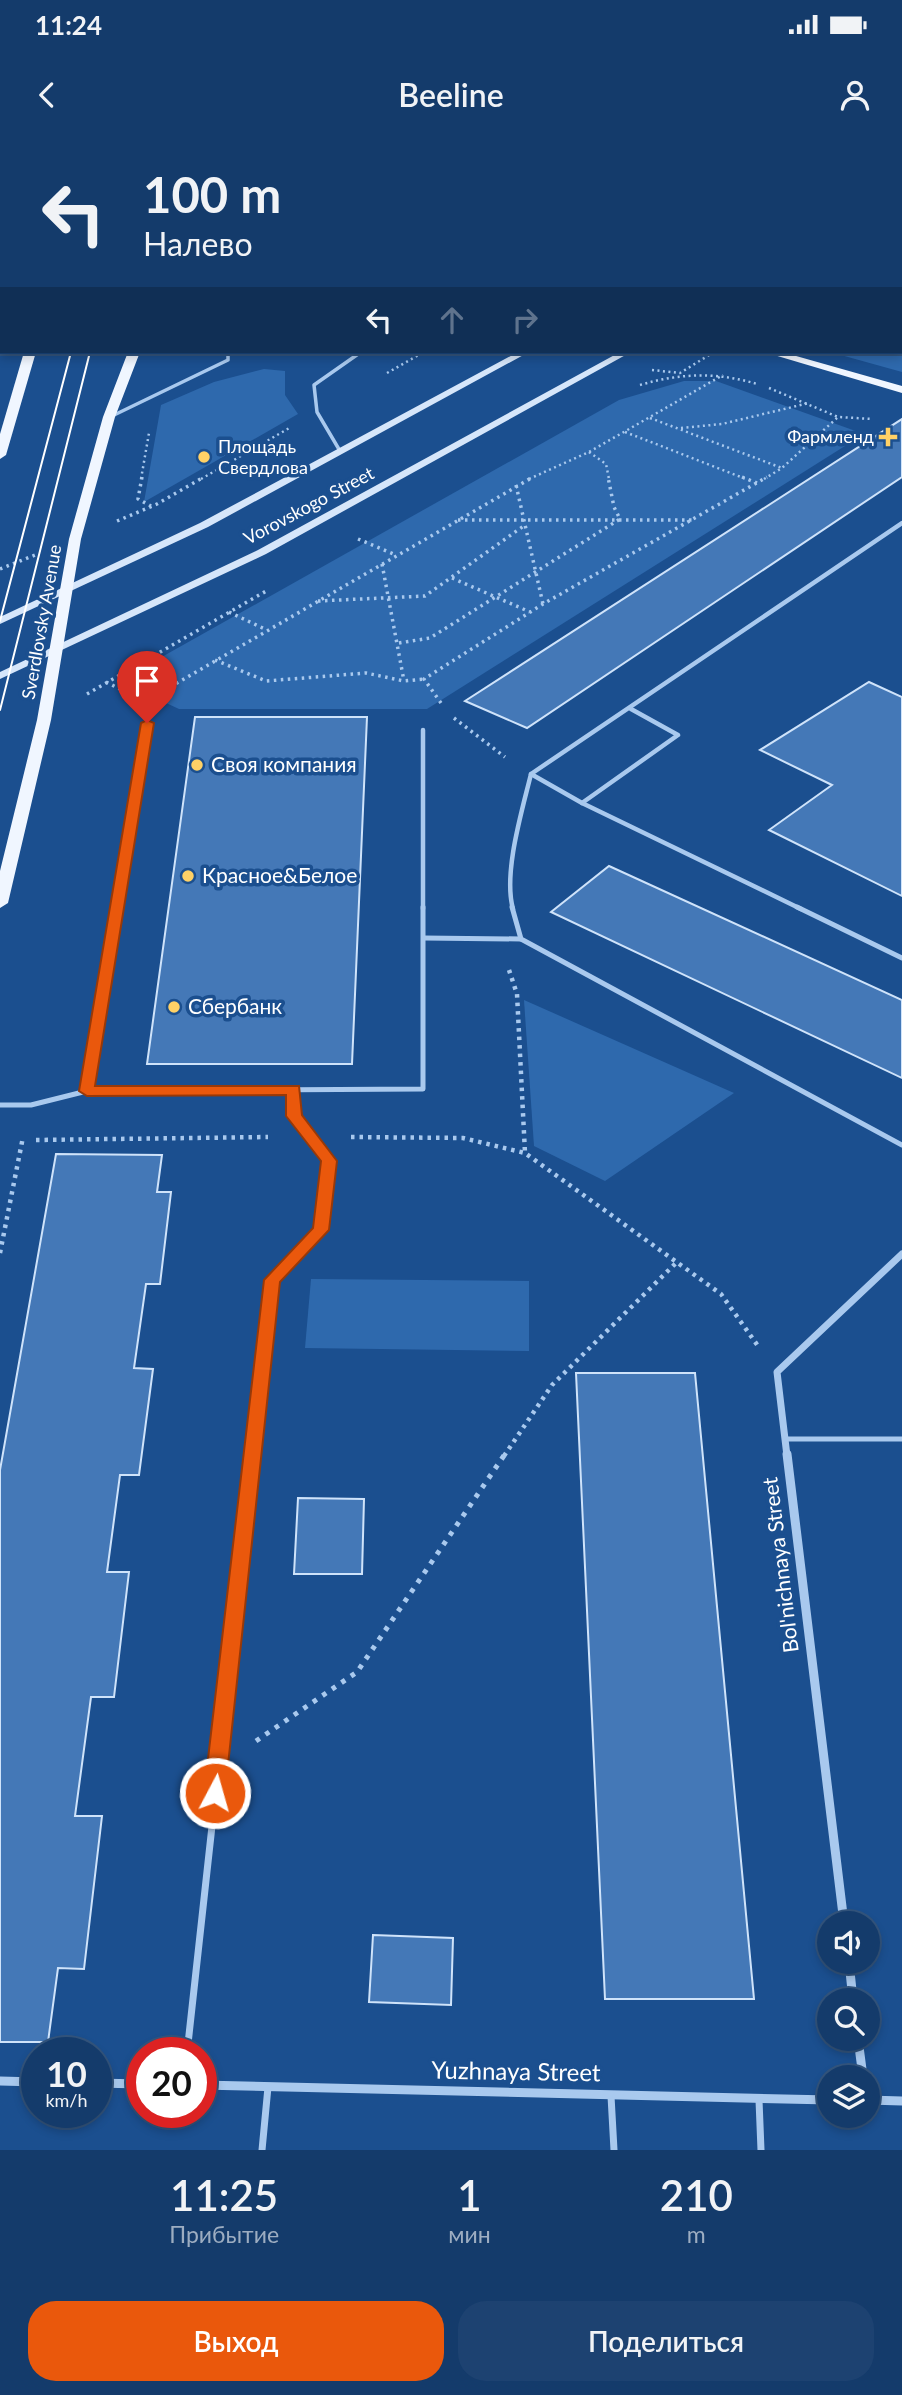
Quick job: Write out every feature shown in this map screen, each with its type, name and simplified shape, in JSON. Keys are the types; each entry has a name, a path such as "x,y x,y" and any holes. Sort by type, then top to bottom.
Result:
{"main road":[{"path":"0,455 29,354"},
{"name":"Sverdlovsky Avenue","path":"0,902 44,720 75,539 109,417 133,354"},
{"name":"Vorovskogo Street","path":"0,621 204,525 520,354"},
{"name":"Vorovskogo Street","path":"0,676 262,552 622,354"},
{"path":"776,354 902,390"}],"street":[{"path":"777,1372 902,1254"},
{"name":"Bol'nichnaya Street","path":"777,1372 843,1911"},
{"path":"0,2081 21,2082"},
{"name":"Yuzhnaya Street","path":"217,2085 817,2100"},
{"path":"880,2100 902,2101"}],"lane":[{"path":"109,417 228,360 228,354"},
{"path":"340,451 317,412 314,385 358,354"},
{"path":"521,939 509,896 519,822 531,774 631,709 902,523"},
{"path":"582,803 678,735 631,709"},
{"path":"87,1091 147,723"},
{"path":"0,1105 31,1105 87,1091 423,1089 423,730"},
{"path":"531,774 582,803 902,958"},
{"path":"424,938 521,939 902,1145"},
{"path":"189,2037 272,1280 321,1230 329,1161 313,1137 294,1116 294,1090"},
{"path":"785,1439 902,1439"},
{"path":"262,2150 268,2087"},
{"path":"611,2096 614,2150"},
{"path":"759,2100 761,2150"}],"path":[{"path":"377,379 421,354"},
{"path":"630,389 680,373 711,354"},
{"path":"680,373 725,374 810,403 838,417 876,419"},
{"path":"164,689 516,485 589,452 725,374"},
{"path":"151,506 138,499 156,394"},
{"path":"678,428 723,424 810,403"},
{"path":"0,569 151,506 317,412"},
{"path":"649,417 782,468"},
{"path":"215,660 266,681 366,673 404,681 424,679 543,604 696,520 782,468 838,417"},
{"path":"624,432 758,483"},
{"path":"589,452 606,464 614,507 620,520"},
{"path":"516,485 543,604"},
{"path":"457,520 525,523 696,520"},
{"path":"399,643 430,638 620,520"},
{"path":"317,601 425,596 525,523"},
{"path":"347,545 370,532"},
{"path":"358,539 397,555"},
{"path":"382,564 399,643 404,681"},
{"path":"451,578 531,612"},
{"path":"44,720 278,584"},
{"path":"229,612 268,630"},
{"path":"424,679 446,710 469,732 531,774"},
{"path":"106,682 135,697"},
{"path":"521,939 503,951 517,994 525,1153"},
{"path":"0,1252 31,1105"},
{"path":"23,1140 463,1138 525,1153 721,1294 777,1372"},
{"path":"218,1767 357,1672 552,1385 677,1262"}],"shaded area":[{"path":"837,354 902,354 902,372"},
{"path":"264,369 285,371 285,395 298,414 144,502 161,405 214,382"},
{"path":"684,381 716,381 864,434 427,709 179,709 119,681 619,400"},
{"path":"524,1000 734,1093 605,1181 534,1146"},
{"path":"311,1279 529,1281 529,1351 305,1348"}],"building":[{"path":"902,419 902,477 527,728 465,701"},
{"path":"869,682 902,697 902,896 769,830 832,785 760,750"},
{"path":"195,717 367,717 352,1064 147,1064"},
{"path":"609,866 902,1000 902,1078 551,912"},
{"path":"56,1154 162,1155 157,1192 171,1192 160,1284 146,1284 134,1368 153,1369 139,1475 120,1475 107,1572 129,1572 114,1697 91,1697 75,1816 102,1816 84,1969 58,1968 49,2037 21,2037 21,2042 0,2042 0,1470"},
{"path":"576,1373 695,1373 754,1999 605,1999"},
{"path":"298,1498 364,1499 362,1574 294,1574"},
{"path":"373,1935 453,1938 451,2005 369,2002"}],"tram line":[{"path":"0,621 70,354"},
{"path":"0,710 89,354"}],"place":[{"name":"Фармленд","path":"888,437"},
{"name":"Площадь Свердлова","path":"204,457"},
{"name":"Своя компания","path":"197,765"},
{"name":"Красное&Белое","path":"188,876"},
{"name":"Сбербанк","path":"174,1007"}],"route":[{"path":"147,723 87,1091 294,1090 294,1116 313,1137 329,1161 321,1230 272,1280 215,1793"}]}
